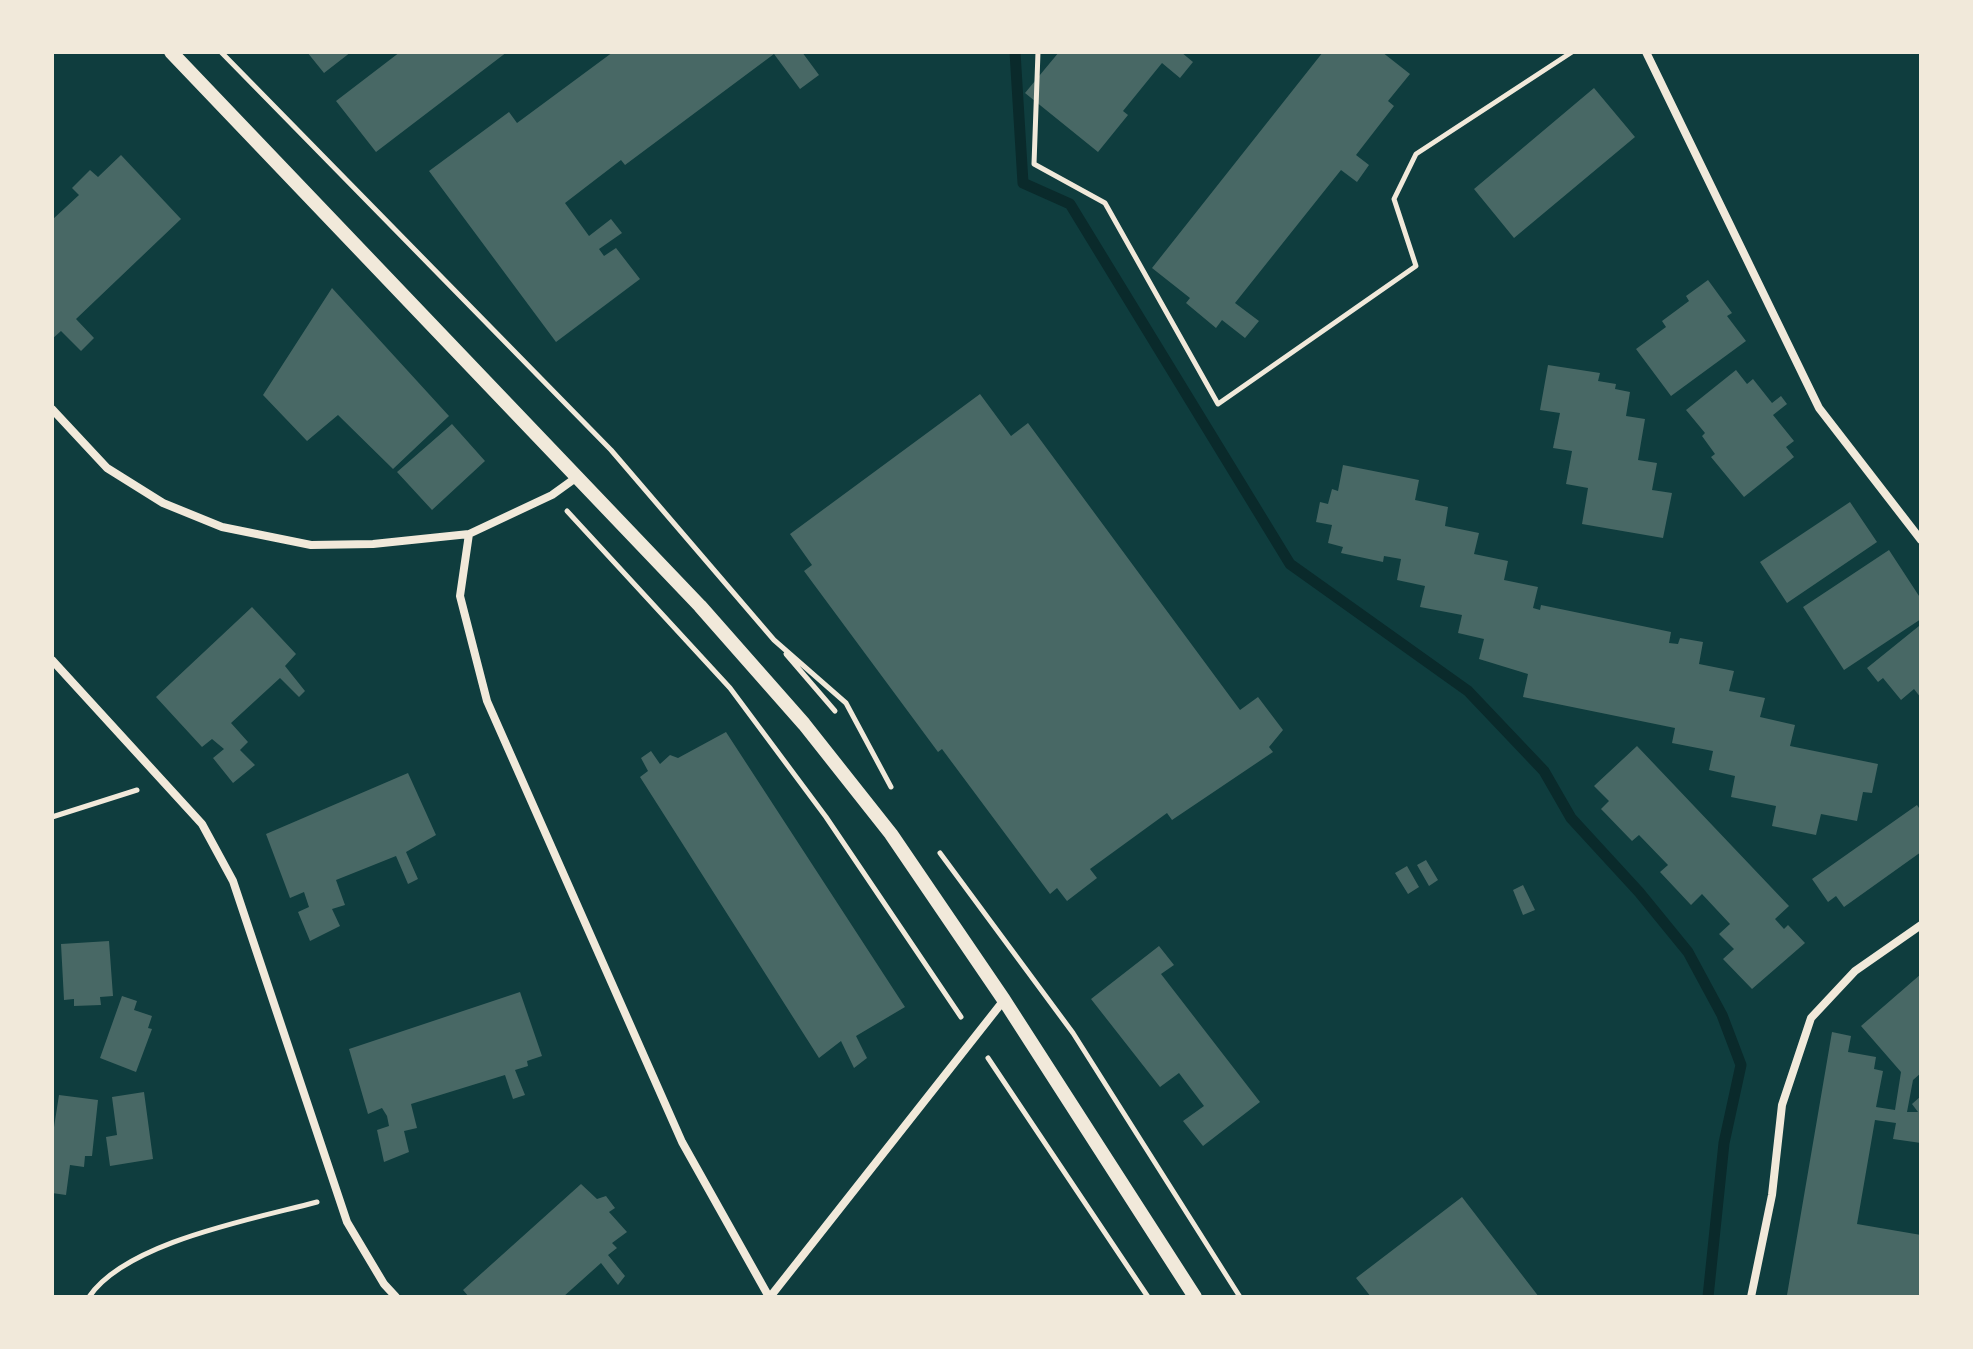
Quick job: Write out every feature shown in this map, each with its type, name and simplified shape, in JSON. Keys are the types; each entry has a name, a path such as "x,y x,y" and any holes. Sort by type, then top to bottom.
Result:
{"street":[{"path":"171,52 700,606 804,724 891,834 1004,1000 1195,1297"},
{"path":"1646,52 1819,408 1921,540"},
{"path":"52,409 107,468 163,503 222,527 311,545 373,544 469,534 552,495 577,477"},
{"path":"469,534 460,596 487,701 682,1142 769,1297 1004,1000"},
{"path":"52,660 202,824 233,881 347,1222 384,1284 396,1297"},
{"path":"1751,1297 1772,1195 1782,1105 1811,1018 1855,971 1921,925"}],"path":[{"path":"1038,52 1034,164 1105,203 1218,404 1416,266 1394,199 1416,154 1572,52"},
{"path":"552,495 730,688 826,817 968,1028"},
{"path":"774,640 835,711"},
{"path":"52,817 137,790"},
{"path":"985,1054 1148,1297"},
{"path":"89,1297 130,1260 211,1230 338,1197"}],"building":[{"path":"307,52 351,52 324,73"},
{"path":"400,52 507,52 376,152 336,101"},
{"path":"613,52 802,52 819,75 800,89 774,54 625,165 621,160 565,203 589,236 611,219 622,233 599,249 604,256 616,248 640,279 556,342 429,171 509,112 517,123"},
{"path":"1059,52 1181,52 1193,62 1180,78 1162,63 1123,111 1128,115 1098,152 1025,93"},
{"path":"1323,52 1382,52 1410,74 1388,101 1394,106 1356,155 1369,165 1357,182 1341,170 1235,303 1259,321 1245,338 1222,320 1216,328 1186,303 1190,298 1152,268"},
{"path":"1594,88 1635,137 1514,238 1474,189"},
{"path":"121,155 181,219 76,319 94,338 81,351 61,331 52,339 52,220 79,195 72,188 90,170 98,177"},
{"path":"1708,280 1732,313 1727,316 1746,341 1671,396 1636,349 1666,327 1662,321 1689,301 1686,296"},
{"path":"332,288 449,416 393,469 338,415 307,441 263,395"},
{"path":"1548,365 1600,373 1598,381 1616,384 1615,389 1630,392 1626,416 1645,419 1638,460 1657,463 1652,490 1672,493 1663,538 1582,524 1588,488 1566,484 1572,451 1553,448 1560,413 1540,410"},
{"path":"1736,370 1747,384 1753,379 1772,403 1781,396 1787,404 1773,415 1794,441 1786,447 1794,457 1744,497 1711,457 1715,454 1702,436 1705,433 1686,410"},
{"path":"980,394 1011,436 1028,423 1240,710 1258,697 1283,730 1269,747 1273,752 1172,820 1167,813 1090,869 1097,878 1067,901 1057,888 1050,894 942,749 938,752 804,571 812,565 790,534"},
{"path":"452,424 485,461 432,510 397,472"},
{"path":"1343,465 1419,480 1415,500 1448,507 1445,526 1479,533 1474,554 1508,561 1504,580 1538,587 1533,608 1540,610 1541,605 1671,632 1669,643 1678,644 1680,638 1703,642 1699,664 1734,671 1729,691 1765,698 1760,717 1795,725 1790,746 1878,764 1872,793 1863,792 1857,821 1821,814 1816,835 1772,826 1776,806 1731,797 1735,776 1709,770 1713,751 1672,743 1675,728 1523,697 1528,674 1479,659 1484,639 1458,633 1462,615 1420,607 1425,586 1397,580 1401,559 1384,556 1383,562 1341,553 1343,547 1328,543 1332,525 1316,522 1320,502 1328,504 1332,489 1338,491"},
{"path":"1850,502 1877,542 1787,603 1760,562"},
{"path":"1889,550 1921,599 1921,619 1844,670 1803,607"},
{"path":"252,607 296,654 285,666 305,691 299,697 280,678 231,723 248,742 240,750 255,765 233,783 213,758 224,749 212,739 202,747 156,697"},
{"path":"1919,626 1921,698 1914,689 1901,700 1883,678 1878,682 1867,668"},
{"path":"726,732 905,1007 856,1036 867,1058 854,1068 841,1041 819,1058 640,777 648,771 641,758 651,751 660,764 670,755 678,758"},
{"path":"1637,746 1789,906 1775,919 1784,929 1788,925 1805,943 1752,989 1723,959 1734,949 1719,934 1730,924 1702,894 1691,905 1660,872 1668,865 1639,835 1632,841 1601,809 1609,801 1594,786"},
{"path":"408,773 436,835 406,852 418,879 408,884 396,856 336,880 345,905 332,909 340,926 310,941 298,912 309,907 304,892 290,898 266,834"},
{"path":"1917,805 1921,811 1921,852 1844,907 1836,896 1828,902 1812,879"},
{"path":"1426,860 1438,880 1429,886 1417,865"},
{"path":"1407,866 1419,887 1408,894 1395,873"},
{"path":"1523,885 1535,910 1523,915 1513,890"},
{"path":"109,941 113,996 100,997 101,1005 74,1006 74,999 64,1000 61,944"},
{"path":"1159,946 1174,965 1161,974 1260,1102 1203,1146 1183,1121 1204,1106 1179,1073 1160,1087 1091,999"},
{"path":"1921,974 1921,1073 1913,1080 1907,1112 1918,1112 1912,1104 1921,1096 1921,1143 1893,1139 1896,1123 1875,1120 1857,1224 1921,1235 1921,1297 1787,1295 1832,1032 1851,1036 1848,1052 1876,1057 1874,1069 1883,1071 1876,1107 1895,1110 1901,1072 1861,1026"},
{"path":"520,992 542,1056 527,1061 528,1066 515,1070 525,1095 513,1099 505,1075 411,1104 417,1128 404,1131 409,1152 384,1162 377,1130 389,1126 387,1116 382,1108 368,1114 349,1049"},
{"path":"122,996 137,1001 134,1010 152,1016 148,1028 152,1029 136,1072 100,1058"},
{"path":"144,1092 153,1159 110,1166 106,1137 117,1135 112,1097"},
{"path":"59,1095 98,1100 92,1156 85,1156 84,1167 70,1165 66,1195 52,1193 52,1140"},
{"path":"581,1184 597,1199 606,1196 615,1208 609,1212 627,1232 612,1243 617,1248 608,1255 625,1276 618,1285 601,1263 563,1297 469,1297 463,1290"},
{"path":"1462,1197 1539,1297 1371,1297 1356,1278"}],"waterway":[{"path":"1015,52 1023,183 1070,204 1290,564 1468,691 1544,771 1571,818 1639,892 1688,952 1722,1015 1741,1065 1724,1143 1708,1297"}]}
